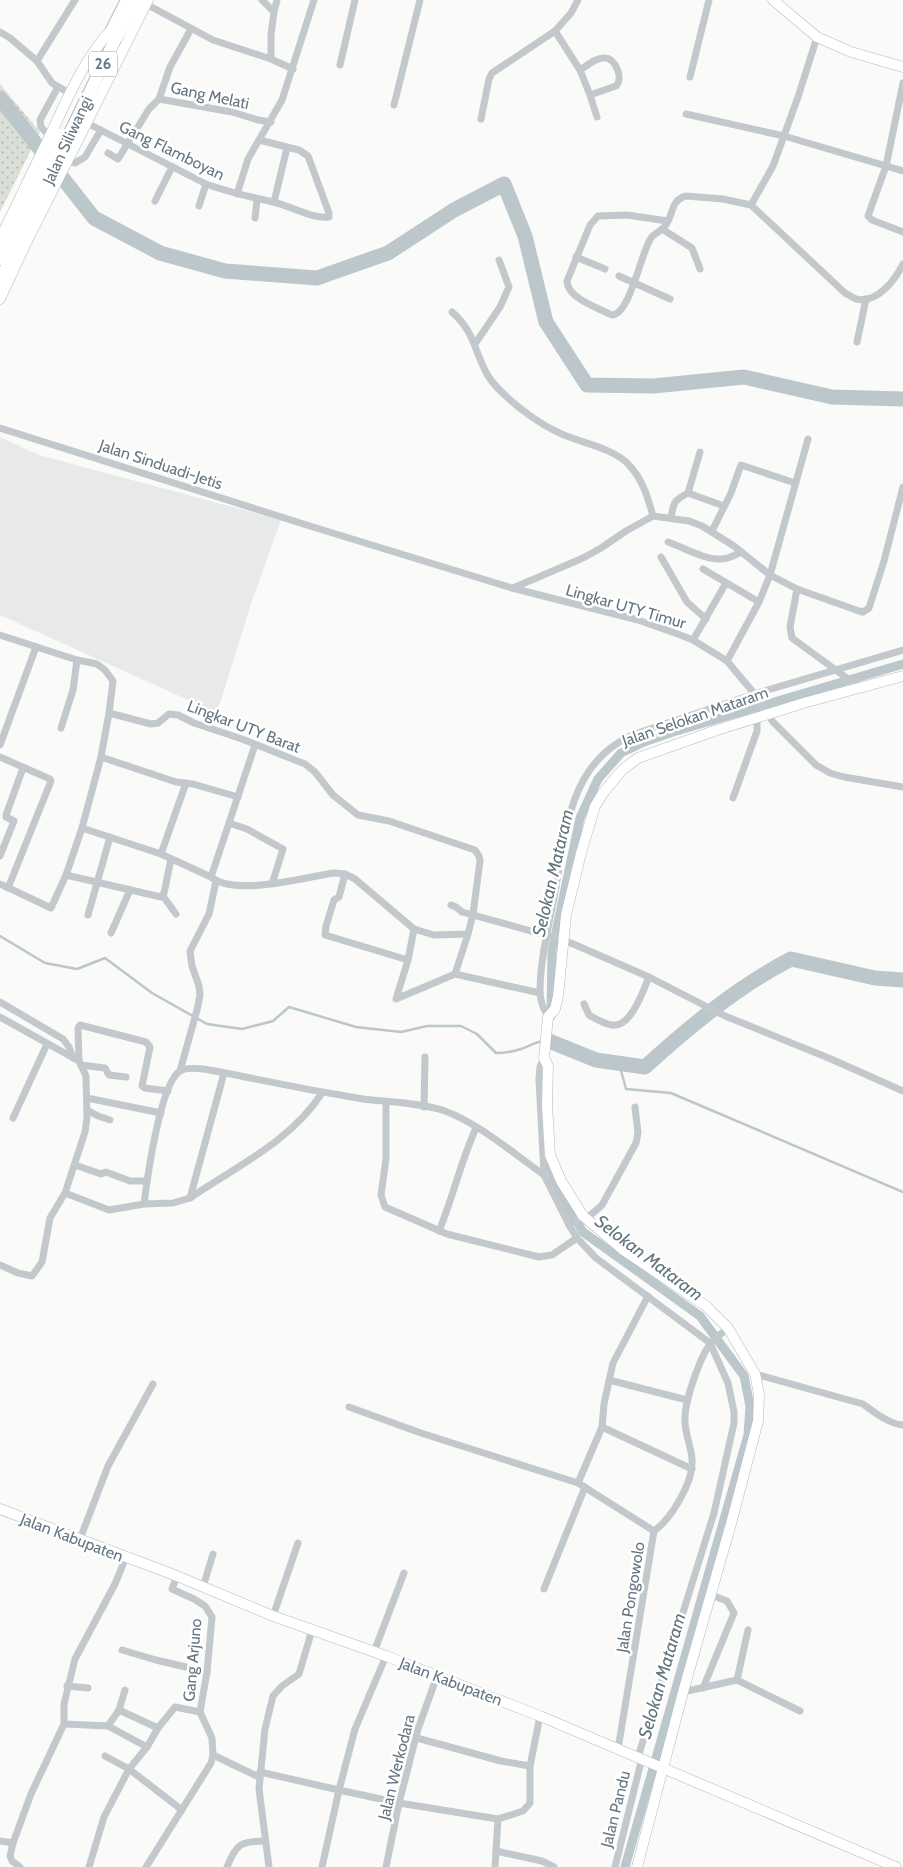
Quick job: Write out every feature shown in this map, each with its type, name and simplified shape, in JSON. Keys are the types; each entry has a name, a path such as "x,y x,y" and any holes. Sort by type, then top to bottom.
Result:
{"highway":[{"name":"Jalan Siliwangi","path":"72,127 112,29 127,0"},
{"name":"Jalan Siliwangi","path":"4,283 5,259 13,236 72,127 115,40 144,1"}],"street":[{"path":"36,61 74,0"},
{"path":"262,0 274,12"},
{"path":"271,59 271,35 277,0"},
{"path":"237,194 248,159 271,122 294,70 314,0"},
{"path":"340,65 355,0"},
{"path":"394,105 420,0"},
{"path":"481,119 489,79 492,73 555,31 571,13 578,0"},
{"path":"690,77 709,0"},
{"path":"772,0 817,37 851,52 903,67"},
{"path":"144,1 213,40 271,59 294,70"},
{"path":"13,236 72,127 69,93 99,43 112,29"},
{"name":"Gang Melati","path":"191,29 170,67 159,98 232,112 271,122"},
{"path":"555,31 580,70 597,117"},
{"path":"0,32 10,38 36,61 43,73 58,87 69,93"},
{"path":"751,205 773,166 817,37"},
{"path":"580,70 600,58 606,58 611,60 620,77 620,82 616,86 590,95"},
{"path":"903,83 886,166 868,216 872,220 903,232"},
{"path":"58,87 41,116 40,123 72,162 75,163 85,157 101,130"},
{"path":"108,153 118,159 149,109 159,98"},
{"path":"686,114 784,136 903,171"},
{"name":"Gang Flamboyan","path":"72,127 101,130 206,184 328,218 329,213 308,156 299,150 287,148"},
{"path":"259,140 287,148 274,202"},
{"path":"155,201 172,167"},
{"path":"199,206 206,184"},
{"path":"668,221 627,215 598,216 590,225 567,281 567,287 571,294 612,315 620,312 651,238 668,221 675,202 680,197 686,196 723,199 751,205 845,293 856,299 866,299 878,294 900,279 903,264"},
{"path":"255,218 258,200"},
{"path":"662,229 692,248 700,269"},
{"name":"26","path":"4,283 13,236"},
{"path":"576,257 605,269"},
{"path":"475,344 500,308 509,287 499,260"},
{"path":"619,276 670,299"},
{"path":"0,299 4,283"},
{"path":"857,342 866,299"},
{"path":"452,312 459,318 475,344 485,372 490,380 521,409 552,430 621,458 629,465 644,486 654,516 695,523 712,531 770,575 797,589 859,611 863,612 869,608 902,499 903,487"},
{"name":"Jalan Sinduadi-Jetis","path":"0,428 313,527"},
{"path":"727,661 759,602 770,575 808,439"},
{"path":"688,494 700,452"},
{"path":"712,531 741,465 795,483"},
{"path":"671,518 673,503 688,494 724,506"},
{"name":"Lingkar UTY Timur","path":"512,588 583,558 626,530 654,516"},
{"name":"Lingkar UTY Timur","path":"313,527 512,588 638,620 693,640 727,661 756,696 764,714 816,764 830,773 902,786"},
{"path":"668,542 707,557 722,560 741,552"},
{"path":"660,557 687,602 706,619"},
{"path":"703,569 759,602"},
{"path":"693,640 726,583"},
{"path":"797,589 790,627 792,638 857,685"},
{"path":"0,635 77,660 97,664 106,670 112,681 101,758 82,828 53,907 50,908 0,884"},
{"path":"0,745 36,647"},
{"name":"Jalan Selokan Mataram","path":"641,1758 714,1513 734,1423 733,1403 713,1341 596,1258 577,1238 544,1175 539,1079 540,1067 545,1059 548,1020 540,994 548,935 569,818 583,780 600,757 620,740 903,650"},
{"path":"61,728 73,690 77,660"},
{"name":"Jalan Selokan Mataram","path":"548,1020 556,1003 562,941 569,900 589,825 595,806 611,782 622,770 638,758 764,714 857,685 903,676"},
{"name":"Lingkar UTY Barat","path":"109,712 151,724 158,722 168,714 174,714 289,757 310,768 333,795 356,814 389,821 475,850 480,861 472,914 468,934 455,974"},
{"path":"733,798 764,714"},
{"path":"180,1071 200,995 190,954 209,914 214,879 229,823 255,745"},
{"path":"0,757 51,781 8,888"},
{"path":"101,758 176,782 238,797"},
{"path":"0,856 14,821 6,817 6,815 24,768"},
{"path":"161,854 186,783"},
{"path":"229,823 247,829 284,849 272,884"},
{"path":"82,828 161,854 214,879 252,887 326,874 345,874 355,879 414,929 434,935 468,934"},
{"path":"88,915 110,837"},
{"path":"171,859 163,896 176,914"},
{"path":"345,874 339,897 334,900 325,935 408,960"},
{"path":"66,875 160,897 163,896"},
{"path":"112,932 130,890"},
{"path":"451,905 462,912 548,935 649,977 725,1016 831,1059 903,1091"},
{"path":"414,929 408,960 396,999 455,974 540,994"},
{"path":"584,1004 589,1015 611,1025 617,1024 630,1016 649,977"},
{"path":"0,1002 63,1039 86,1076 87,1098 85,1132 65,1193 50,1218 42,1262 32,1276 24,1275 0,1265"},
{"path":"8,1021 14,1011"},
{"path":"0,1016 78,1061 105,1068 109,1076 126,1077"},
{"path":"78,1061 78,1028 80,1025 146,1042 150,1047 142,1086 168,1091"},
{"path":"13,1118 48,1044"},
{"path":"424,1107 425,1058"},
{"path":"545,1059 550,1155 557,1173 583,1218 622,1249 706,1306 726,1330 755,1374 759,1394 758,1421 662,1766 638,1867"},
{"path":"144,1204 154,1140 168,1091 173,1078 180,1071 188,1068 224,1073 322,1093 444,1111 476,1128 544,1175"},
{"path":"190,1198 224,1073"},
{"path":"65,1193 109,1210 144,1204 173,1203 190,1198 278,1140 303,1118 322,1093"},
{"path":"87,1098 161,1113"},
{"path":"386,1102 386,1159 381,1190 382,1203 389,1210 439,1231 470,1241 539,1257 552,1255 577,1238"},
{"path":"571,1224 602,1205 633,1151 638,1133 635,1107"},
{"path":"87,1110 110,1120"},
{"path":"439,1231 462,1160 476,1128"},
{"path":"75,1165 101,1174 106,1172 130,1180 147,1182"},
{"path":"578,1483 602,1428 609,1380 619,1350 648,1296"},
{"path":"654,1531 667,1520 673,1511 692,1469 692,1458 685,1428 687,1400 697,1372 713,1341 726,1330"},
{"path":"755,1374 863,1404 878,1414 899,1425 903,1425"},
{"path":"609,1380 687,1400"},
{"path":"80,1539 111,1458 153,1384"},
{"name":"Jalan Pongowolo","path":"349,1407 430,1436 578,1483 654,1531 618,1748"},
{"path":"602,1428 692,1469"},
{"path":"544,1589 585,1487"},
{"name":"Jalan Kabupaten","path":"0,1509 177,1576 273,1616 386,1656 540,1716 662,1766 896,1867"},
{"path":"273,1616 298,1543"},
{"path":"203,1587 213,1554"},
{"path":"20,1867 12,1861 10,1856 13,1843 31,1794 64,1724 64,1704 75,1659 112,1591 126,1557"},
{"path":"374,1652 404,1573"},
{"name":"Gang Arjuno","path":"177,1576 172,1589 205,1606 212,1616 207,1672 200,1712 212,1738 213,1755"},
{"path":"703,1688 734,1613 727,1601 711,1595"},
{"path":"269,1867 259,1789 265,1729 273,1696 282,1686 299,1674 312,1630"},
{"path":"737,1680 748,1630"},
{"path":"122,1650 207,1672"},
{"path":"322,1867 354,1729 386,1656"},
{"name":"Jalan Werkodara","path":"386,1867 418,1729 437,1676"},
{"path":"683,1692 737,1680 800,1712"},
{"path":"68,1686 88,1688"},
{"path":"108,1726 119,1710 125,1690"},
{"path":"89,1867 104,1817 128,1769 147,1747 158,1728 175,1708 200,1712"},
{"path":"119,1710 158,1728"},
{"path":"146,1867 211,1763 213,1755 260,1774 400,1803 498,1819 523,1811 530,1803 530,1766 540,1716"},
{"path":"64,1724 108,1726 147,1747"},
{"path":"417,1738 501,1761 530,1766"},
{"path":"105,1756 128,1769 182,1810"},
{"name":"Jalan Pandu","path":"615,1867 641,1758"},
{"path":"495,1867 498,1819"},
{"path":"0,1841 13,1843"},
{"path":"226,1867 234,1852 246,1841 265,1841"},
{"path":"496,1851 542,1861 551,1866"}],"shaded area":[{"path":"0,84 40,132 0,212"},
{"path":"0,437 39,455 281,520 251,604 217,713 0,615"}],"waterway":[{"path":"0,98 94,218 160,253 225,271 317,278 388,253 454,210 504,184 525,236 546,322 587,385 653,386 744,377 832,397 903,399"},
{"name":"Selokan Mataram","path":"551,1016 552,951 580,818 598,779 621,753 644,742 673,732 903,664"},
{"path":"0,936 45,963 77,969 105,958 152,993 207,1024 242,1029 273,1021 289,1007 356,1027 401,1032 427,1026 461,1026 477,1034 496,1053 514,1051 544,1041"},
{"path":"549,1041 596,1060 645,1067 714,1009 752,982 791,959 875,978 903,980"},
{"path":"619,1063 626,1089 671,1093 903,1192"},
{"name":"Selokan Mataram","path":"546,1156 559,1192 583,1232 700,1316 744,1376 750,1406 748,1435 625,1867"}]}
